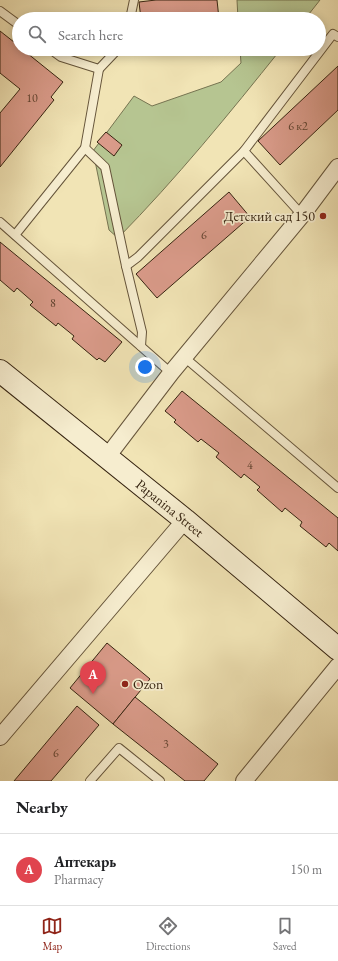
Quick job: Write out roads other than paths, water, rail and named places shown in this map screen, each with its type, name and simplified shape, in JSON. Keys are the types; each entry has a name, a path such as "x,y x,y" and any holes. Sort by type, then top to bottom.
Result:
{"street":[{"path":"107,457 171,373 302,215 338,167"},
{"name":"Papanina Street","path":"0,371 185,520 338,649"},
{"path":"0,737 185,520"},
{"path":"244,781 338,666"}],"lane":[{"path":"131,12 134,0"},
{"path":"0,11 12,20"},
{"path":"326,46 336,33"},
{"path":"60,56 99,69"},
{"path":"15,234 85,148 99,69 111,56"},
{"path":"126,266 138,257 244,151 318,56"},
{"path":"85,148 104,167 142,332 141,346"},
{"path":"244,151 302,215"},
{"path":"0,222 171,373"},
{"path":"184,357 338,488"},
{"path":"90,781 119,748 160,781"}],"place":[{"name":"Детский сад 150","path":"323,216"},
{"name":"Ozon","path":"125,684"},
{"name":"Аптекарь","path":"93,694"}]}
